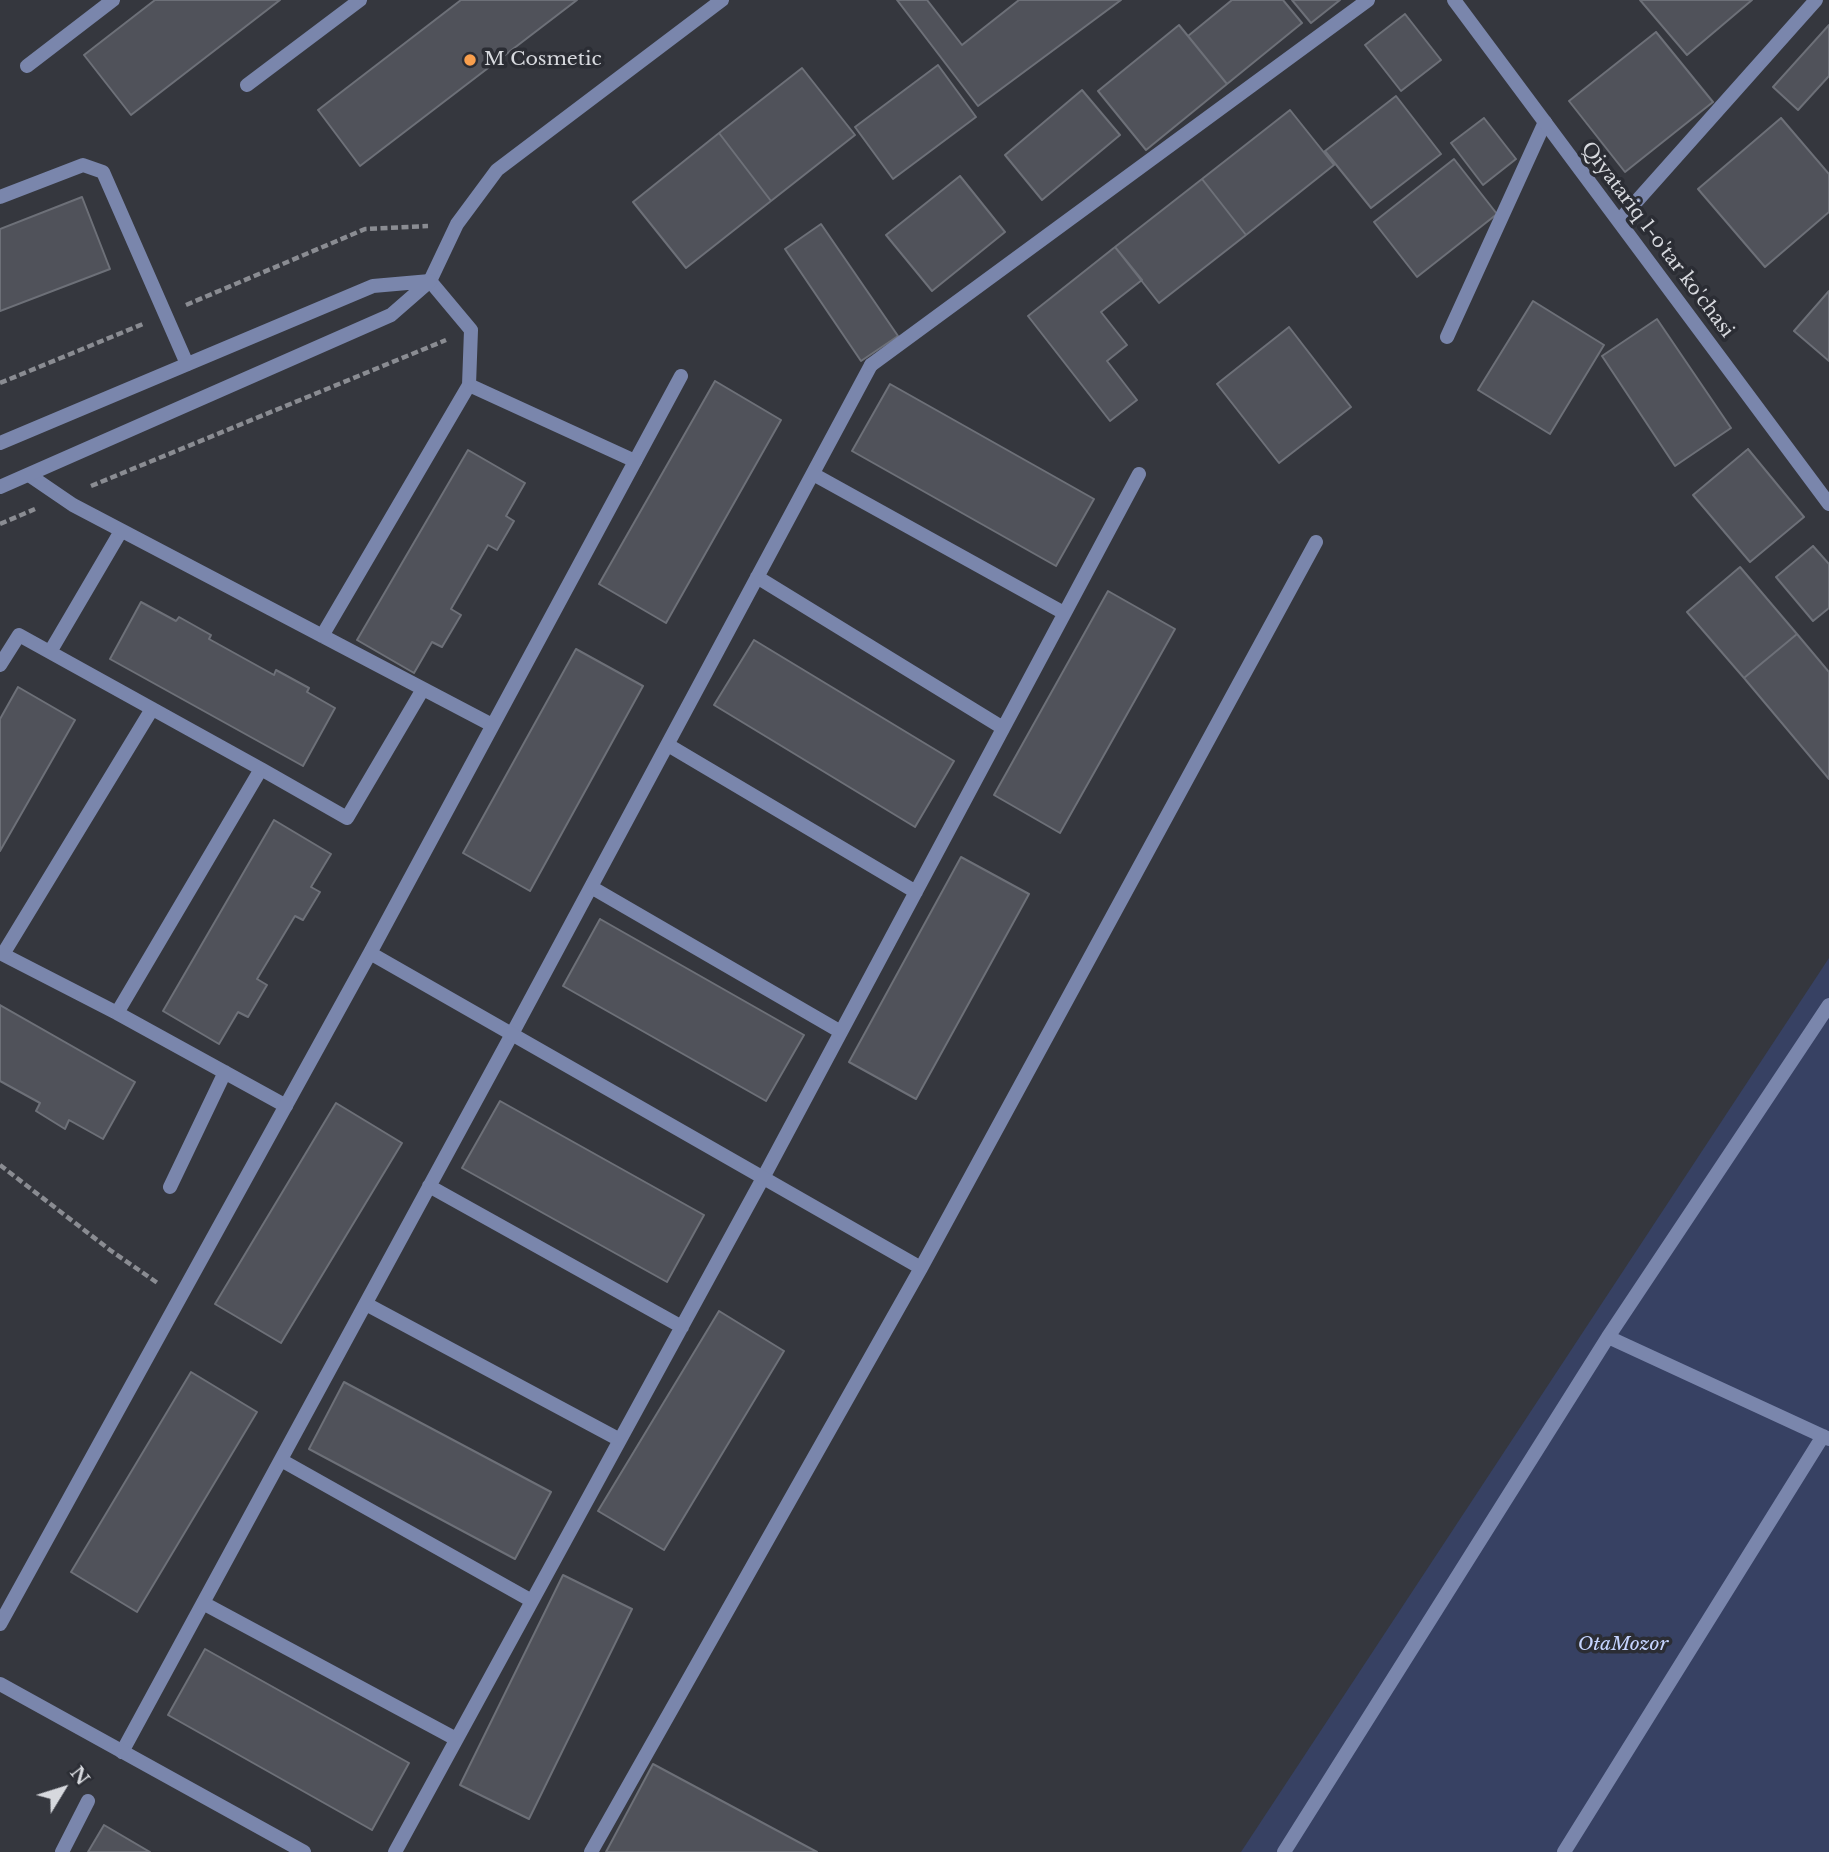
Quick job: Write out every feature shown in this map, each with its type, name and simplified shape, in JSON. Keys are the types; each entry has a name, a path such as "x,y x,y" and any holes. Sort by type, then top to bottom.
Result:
{"street":[{"path":"27,66 113,0"},
{"path":"247,85 360,0"},
{"path":"0,487 391,315 430,281 457,224 497,170 722,0"},
{"path":"122,1752 871,365 1368,0"},
{"name":"Qiyatariq 1-o'tar ko'chasi","path":"1454,0 1829,504"},
{"path":"1619,221 1815,0"},
{"path":"1447,338 1545,122"},
{"path":"0,197 83,165 103,172 187,364"},
{"path":"322,636 469,385 471,330 430,281"},
{"path":"0,443 373,286 430,281"},
{"path":"0,1624 370,953 681,376"},
{"path":"469,385 635,461"},
{"path":"813,474 1064,613"},
{"path":"395,1852 763,1178 1139,474"},
{"path":"29,475 62,498 121,531 492,725"},
{"path":"50,652 121,531"},
{"path":"592,1852 921,1268 1316,542"},
{"path":"757,578 1003,728"},
{"path":"0,665 19,635 347,818 423,689"},
{"path":"152,709 1,953 286,1106"},
{"path":"668,745 916,892"},
{"path":"117,1013 261,769"},
{"path":"591,887 841,1032"},
{"path":"370,953 921,1268"},
{"path":"1284,1852 1608,1338 1829,1005"},
{"path":"170,1187 225,1072"},
{"path":"429,1186 682,1326"},
{"path":"366,1304 620,1440"},
{"path":"1563,1852 1826,1438 1608,1338"},
{"path":"281,1460 532,1601"},
{"path":"203,1603 456,1739"},
{"path":"0,1684 303,1852"},
{"path":"62,1852 88,1801"}],"path":[{"path":"0,383 365,229 457,224"},
{"path":"0,524 471,330"},
{"path":"0,1165 110,1250 180,1298"}],"green space":[{"name":"OtaMozor","path":"1829,958 1829,1852 1241,1852"}],"building":[{"path":"155,0 280,0 131,115 84,55"},
{"path":"461,0 577,0 360,166 318,110"},
{"path":"897,0 927,0 962,45 1019,0 1121,0 978,106"},
{"path":"1232,0 1283,0 1302,23 1227,84 1188,36"},
{"path":"1292,0 1340,0 1311,23"},
{"path":"1640,0 1752,0 1687,55"},
{"path":"1405,14 1441,60 1401,91 1365,45"},
{"path":"1179,25 1227,84 1146,150 1098,91"},
{"path":"1829,25 1829,76 1798,110 1773,87"},
{"path":"1656,32 1713,102 1625,172 1569,101"},
{"path":"938,65 976,117 893,179 855,127"},
{"path":"802,68 855,135 771,201 719,133"},
{"path":"1082,90 1120,135 1042,200 1005,155"},
{"path":"1396,96 1441,154 1371,208 1325,151"},
{"path":"1290,110 1334,165 1246,235 1202,179"},
{"path":"1484,118 1516,159 1483,185 1451,143"},
{"path":"1781,118 1829,174 1829,212 1765,267 1698,189"},
{"path":"719,133 771,201 686,268 633,202"},
{"path":"1454,159 1497,214 1417,277 1374,222"},
{"path":"960,176 1005,232 932,291 886,235"},
{"path":"1202,179 1246,235 1159,303 1115,247"},
{"path":"82,197 110,269 0,311 0,229"},
{"path":"821,224 898,336 861,361 785,249"},
{"path":"1115,247 1142,280 1101,312 1127,345 1107,361 1137,400 1110,421 1028,316"},
{"path":"1829,291 1829,361 1794,331"},
{"path":"1533,301 1604,345 1550,434 1478,390"},
{"path":"1657,319 1731,428 1675,466 1602,356"},
{"path":"1289,327 1351,407 1279,463 1217,384"},
{"path":"715,381 781,420 666,623 599,584"},
{"path":"890,384 1094,499 1056,566 852,451"},
{"path":"1748,449 1804,517 1750,562 1693,495"},
{"path":"468,450 525,483 506,516 514,521 497,550 488,545 451,609 461,615 442,647 432,642 414,673 357,640"},
{"path":"1813,546 1829,564 1829,608 1813,621 1776,577"},
{"path":"1740,567 1797,634 1744,678 1687,612"},
{"path":"1108,591 1175,629 1060,833 994,795"},
{"path":"141,602 176,621 179,617 211,635 209,639 274,675 276,670 309,688 307,692 335,708 303,766 110,659"},
{"path":"1797,634 1829,672 1829,779 1744,678"},
{"path":"754,640 954,761 915,827 714,705"},
{"path":"576,649 643,686 530,891 463,853"},
{"path":"18,687 75,720 0,851 0,719"},
{"path":"274,820 331,854 311,887 320,892 303,920 295,916 257,979 267,985 248,1017 238,1012 219,1044 163,1011"},
{"path":"961,857 1029,894 916,1099 849,1062"},
{"path":"600,919 804,1035 766,1101 563,986"},
{"path":"0,1005 135,1082 103,1139 69,1120 65,1129 36,1111 40,1103 0,1081"},
{"path":"500,1101 704,1215 667,1282 462,1168"},
{"path":"336,1103 402,1143 281,1343 215,1304"},
{"path":"719,1311 784,1351 664,1550 598,1511"},
{"path":"191,1372 257,1412 137,1612 71,1572"},
{"path":"344,1382 551,1492 515,1559 309,1449"},
{"path":"563,1575 632,1609 529,1819 460,1785"},
{"path":"205,1649 409,1763 372,1830 168,1715"},
{"path":"653,1764 817,1852 606,1852"},
{"path":"104,1825 150,1852 88,1852"}],"place":[{"name":"M Cosmetic","path":"470,60"}]}
